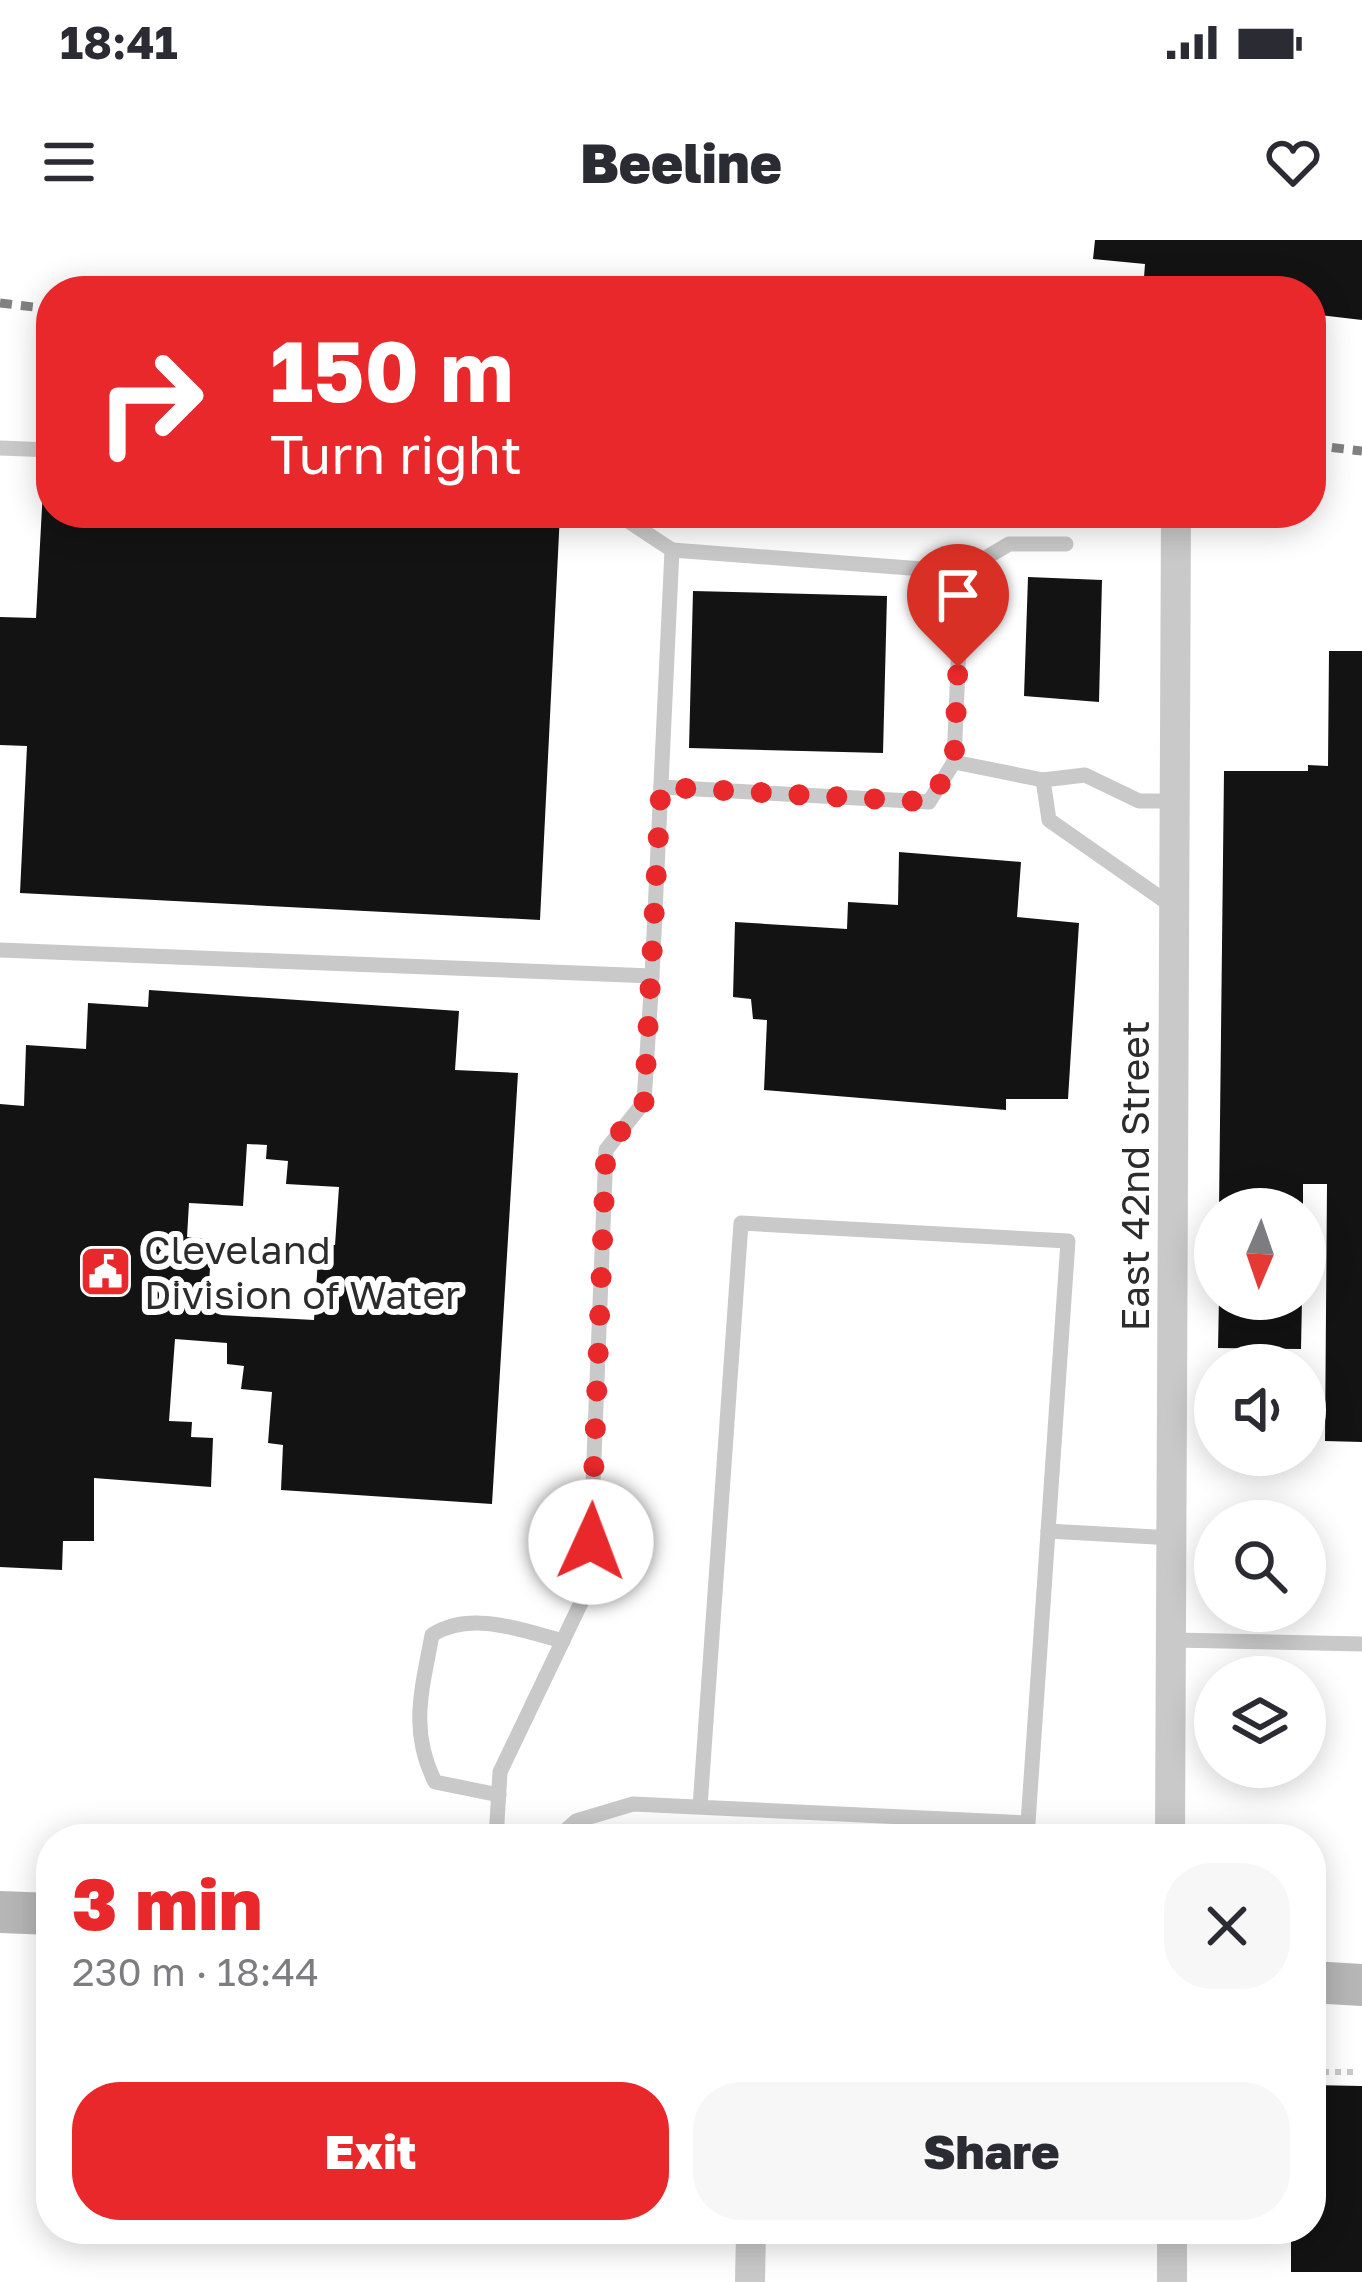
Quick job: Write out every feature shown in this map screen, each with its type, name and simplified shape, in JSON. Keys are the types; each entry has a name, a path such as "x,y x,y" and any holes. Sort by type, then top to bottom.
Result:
{"main road":[{"path":"0,1912 36,1913"},
{"path":"1326,1983 1362,1985"}],"street":[{"name":"East 42nd Street","path":"1170,1824 1176,528"},
{"path":"750,2282 751,2244"},
{"path":"1172,2244 1172,2282"}],"lane":[{"path":"0,448 36,450"},
{"path":"639,528 672,550 962,572 1009,544 1066,544"},
{"path":"497,1824 500,1772 590,1586 606,1150 644,1102 672,550"},
{"path":"661,787 929,802 954,762 962,572"},
{"path":"954,762 1043,780 1085,775 1139,801 1175,801"},
{"path":"1043,780 1049,820 1175,908"},
{"path":"0,950 652,976"},
{"path":"573,1824 633,1804 1028,1823 1069,1241 741,1222 700,1807"},
{"path":"1048,1531 1173,1538"},
{"path":"499,1795 435,1783 422,1755 419,1706 432,1635 450,1623 499,1625 563,1641"},
{"path":"1173,1640 1362,1645"}],"path":[{"path":"1326,2072 1358,2072"}],"building":[{"path":"1095,240 1362,240 1362,320 1326,316 1326,276 1144,276 1145,264 1093,259"},
{"path":"41,528 559,528 540,920 20,893 27,746 0,745 0,617 36,618"},
{"path":"1028,577 1102,580 1099,702 1024,696"},
{"path":"693,591 887,596 883,753 689,748"},
{"path":"1329,651 1362,651 1362,1442 1326,1441 1327,1184 1219,1188 1224,771 1308,771 1308,765 1328,766"},
{"path":"899,852 1021,862 1017,917 1079,923 1068,1099 1006,1099 1006,1110 764,1090 767,1020 753,1019 751,999 733,997 735,922 847,929 848,902 898,905"},
{"name":"Cleveland Division of Water","path":"149,990 459,1011 455,1070 518,1073 492,1504 281,1490 283,1445 268,1443 272,1392 241,1389 244,1366 227,1364 227,1343 175,1339 169,1421 192,1422 191,1437 213,1438 211,1487 94,1478 94,1541 63,1541 62,1570 0,1567 0,1104 24,1106 26,1045 86,1049 88,1003 148,1007","holes":["247,1144 267,1145 266,1159 288,1161 286,1184 339,1187 335,1245 319,1245 314,1320 221,1315 223,1299 208,1298 212,1239 187,1237 189,1203 243,1206"]},
{"path":"1219,1320 1302,1320 1301,1344 1218,1344"},
{"path":"1326,2085 1362,2086 1362,2272 1291,2272 1291,2244 1326,2244"}],"railway":[{"path":"0,303 36,307"},
{"path":"1326,447 1362,451"}],"place":[{"name":"Cleveland Division of Water","path":"105,1272"}],"route":[{"path":"591,1542 606,1150 644,1102 661,787 929,802 954,762 958,667"}]}
